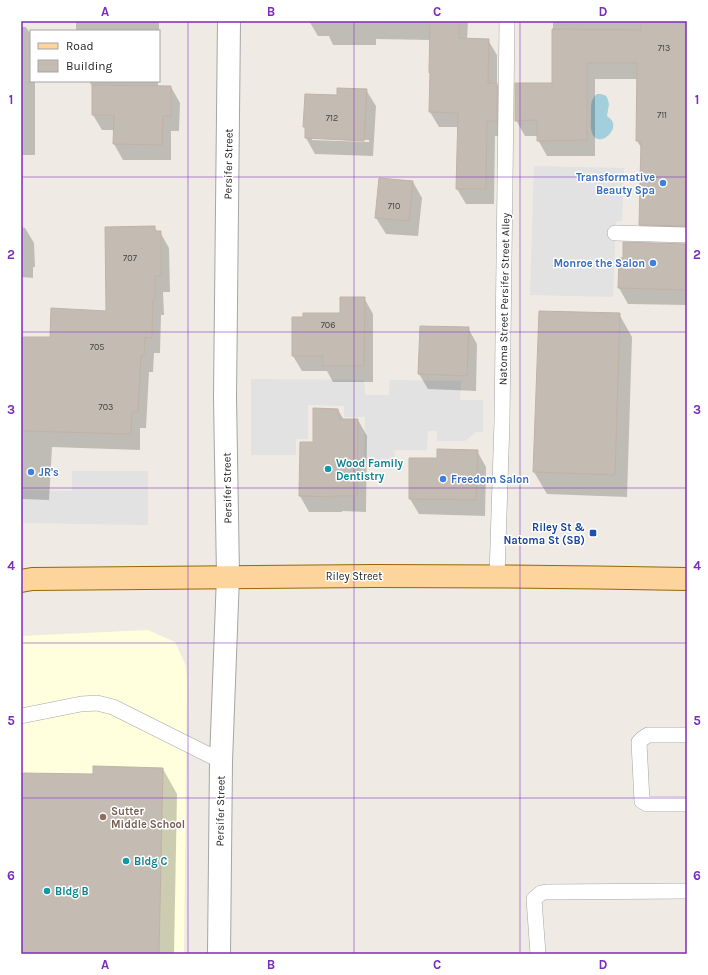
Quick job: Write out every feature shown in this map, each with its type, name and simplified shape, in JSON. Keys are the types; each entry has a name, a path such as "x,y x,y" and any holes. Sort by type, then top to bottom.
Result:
{"main road":[{"name":"Riley Street","path":"21,581 132,577 228,576 497,576 687,579"}],"street":[{"name":"Persifer Street","path":"219,954 221,762 228,576 225,397 229,21"}],"lane":[{"name":"Natoma Street Persifer Street Alley","path":"497,576 502,405 507,21"},
{"path":"615,234 687,235"},
{"path":"21,716 81,704 97,703 113,707 221,762"},
{"path":"687,734 648,735 642,738 639,742 642,801 647,804 687,804"},
{"path":"538,954 534,899 541,893 687,891"}],"shaded area":[{"path":"534,166 624,168 622,221 616,222 613,297 530,295"},
{"path":"251,379 364,380 365,395 389,395 390,380 461,381 460,400 483,400 483,432 476,432 465,441 437,441 437,431 428,431 427,450 395,450 394,461 364,460 365,417 344,417 344,406 308,405 308,439 296,439 296,455 251,455"},
{"path":"72,471 148,471 148,525 21,523 21,490 72,491"},
{"name":"Sutter Middle School","path":"148,630 175,642 186,666 184,954 21,954 21,636"}],"water":[{"path":"597,94 607,97 609,104 607,116 613,123 612,131 609,135 602,139 595,137 591,128 591,103"}],"building":[{"path":"430,21 459,21 459,38 489,39 488,83 497,83 497,121 487,121 486,189 456,189 458,113 429,112"},
{"path":"641,21 687,21 687,226 639,225 641,141 636,141 637,63 587,63 587,140 537,141 537,120 515,121 515,83 552,83 552,29 641,30"},
{"path":"92,85 171,86 171,116 163,116 162,145 113,144 114,115 92,115"},
{"path":"337,88 367,89 364,141 305,138 305,127 303,127 305,94 337,95"},
{"path":"379,178 413,181 409,221 375,218"},
{"path":"155,226 155,231 161,231 161,276 155,276 152,338 145,337 144,356 141,356 138,412 132,412 131,434 21,431 21,337 50,337 51,308 106,311 105,227"},
{"name":"Monroe the Salon","path":"623,242 687,244 687,290 618,288 619,258 623,258"},
{"path":"340,297 365,297 364,366 323,366 323,356 292,356 292,317 303,317 303,313 340,313"},
{"path":"539,311 620,313 615,475 533,472"},
{"path":"420,326 469,327 467,376 418,374"},
{"name":"Wood Family Dentistry","path":"313,408 338,409 339,419 358,419 357,496 299,496 300,442 313,442"},
{"name":"Freedom Salon","path":"437,449 478,450 476,500 409,499 409,458 437,458"},
{"path":"93,766 163,768 159,954 21,954 21,773 93,774"}],"place":[{"name":"Transformative Beauty Spa","path":"663,183"},
{"name":"Monroe the Salon","path":"653,263"},
{"name":"Wood Family Dentistry","path":"328,469"},
{"name":"JR's","path":"31,472"},
{"name":"Freedom Salon","path":"443,479"},
{"name":"Riley St & Natoma St (SB)","path":"593,533"},
{"name":"Sutter Middle School","path":"103,817"},
{"name":"Bldg C","path":"126,861"},
{"name":"Bldg B","path":"47,891"}]}
